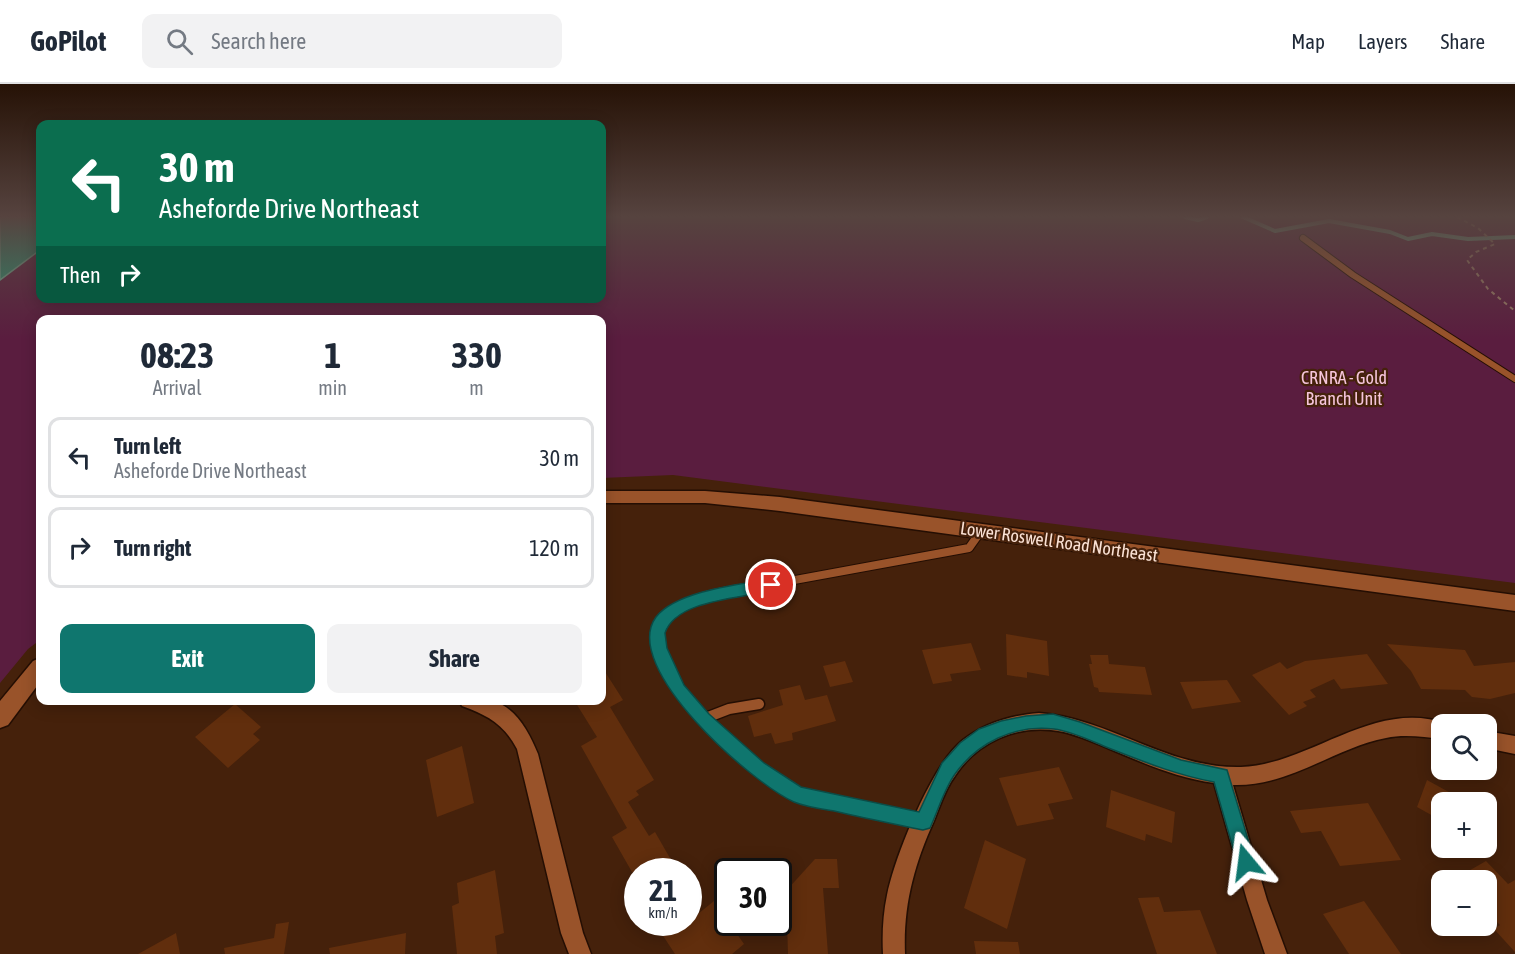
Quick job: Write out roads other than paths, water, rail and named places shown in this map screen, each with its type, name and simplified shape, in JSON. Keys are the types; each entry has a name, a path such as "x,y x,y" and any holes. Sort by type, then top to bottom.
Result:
{"street":[{"name":"Lower Roswell Road Northeast","path":"606,497 667,495 742,500 1515,603"},
{"path":"0,718 36,672"},
{"path":"485,705 508,719 519,731 529,754 572,933 580,954"},
{"path":"894,954 895,897 901,873 948,769 966,748 984,735 1001,728 1026,723 1053,722 1080,729 1181,768 1221,776 1243,776 1292,765 1357,737 1389,729 1431,731"},
{"path":"1497,741 1515,745"},
{"path":"1221,776 1257,900 1276,954"}],"lane":[{"path":"1329,258 1515,379"},
{"path":"923,822 798,795 758,769 703,719 678,690 660,648 657,633 668,614 700,599 969,548 981,531"},
{"path":"703,719 729,709 759,704"}],"park label":[{"name":"CRNRA - Gold Branch Unit","path":"1344,388"}]}
